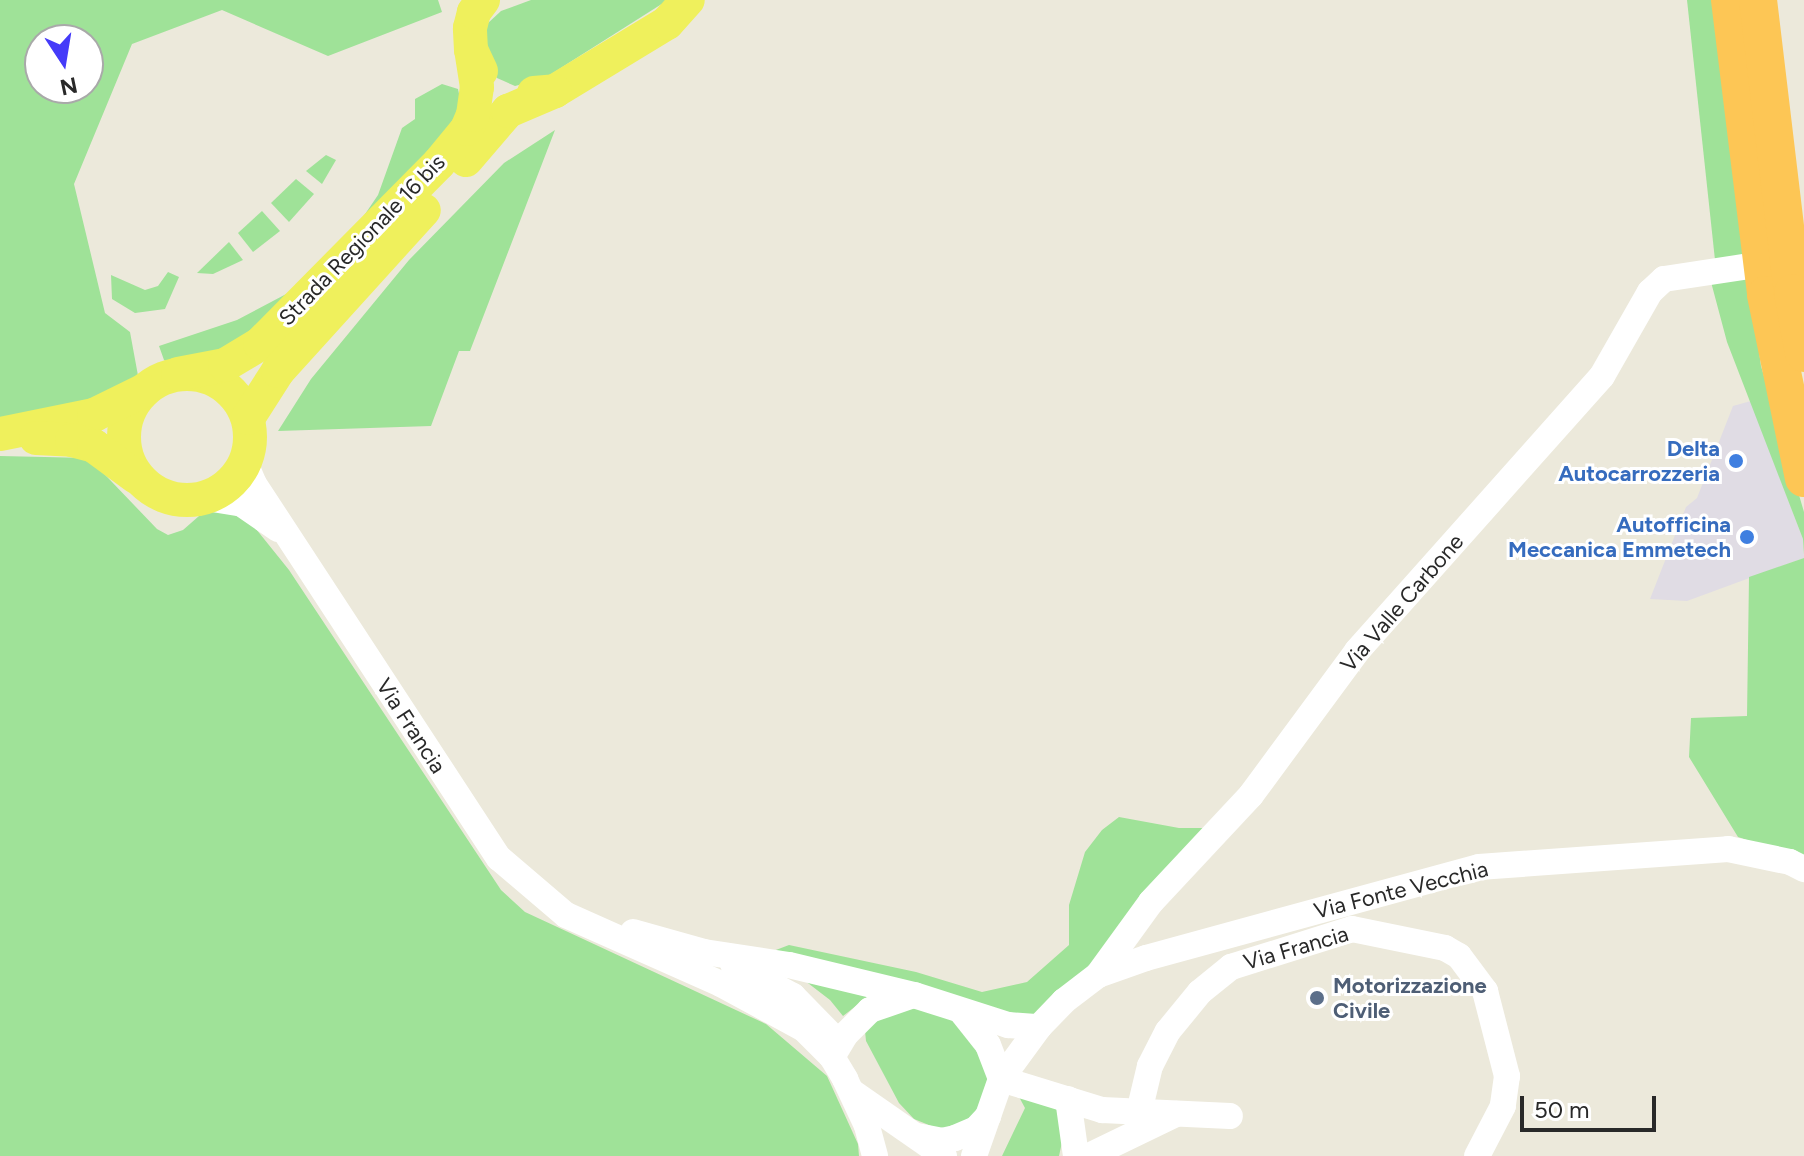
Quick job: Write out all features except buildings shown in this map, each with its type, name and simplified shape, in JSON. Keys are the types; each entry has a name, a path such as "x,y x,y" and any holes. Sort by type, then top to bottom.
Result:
{"highway":[{"path":"1730,0 1766,295 1804,478"},
{"path":"1758,0 1793,293 1804,353"}],"main road":[{"path":"678,11 702,0"},
{"name":"Strada Regionale 16 bis","path":"178,374 225,365 260,344 439,163 467,129 473,115 477,87 471,50 475,4"},
{"name":"Strada Regionale 16 bis","path":"248,418 278,371 358,285 497,122 520,104 555,91 678,11"},
{"path":"471,50 491,83 512,92 555,91"},
{"path":"178,374 214,379 229,389 248,418 251,441 245,463 233,481 206,498 170,499 94,446 72,440 0,434 94,415 178,374"},
{"path":"139,479 129,463 123,444 124,424 144,390"}],"street":[{"name":"Via Valle Carbone","path":"1039,1027 1064,1001 1098,975 1151,902 1251,795 1357,651 1602,376 1650,292 1664,279 1804,258"},
{"name":"Via Francia","path":"245,463 254,484 489,847 521,880 587,927 782,1015 835,1051 875,1156"},
{"name":"Via Francia","path":"206,498 242,504 288,536"},
{"name":"Via Fonte Vecchia","path":"1098,975 1146,958 1479,867 1728,849 1790,862 1804,869"},
{"name":"Via Francia","path":"551,902 614,927 704,952 789,965 914,995 1008,1025 1039,1027"},
{"name":"Via Francia","path":"1139,1112 1150,1066 1168,1031 1200,992 1231,967 1352,929 1445,948 1459,956 1485,991 1507,1076 1503,1106 1477,1156"},
{"name":"Via Francia","path":"704,952 793,996 876,1107 892,1156"},
{"path":"835,1051 870,1010 914,995"},
{"path":"960,1010 988,1045 1001,1079"},
{"path":"974,1156 1001,1079 1039,1027"},
{"path":"1001,1079 1102,1110 1230,1116"},
{"name":"Via Francia","path":"852,1092 944,1156"},
{"path":"1068,1099 1076,1156"},
{"path":"1089,1156 1178,1113"},
{"path":"914,1135 948,1140 976,1129 988,1116"}],"shaded area":[{"path":"1751,401 1803,539 1804,558 1687,601 1650,599 1686,507 1697,498 1733,406"}],"green space":[{"path":"0,0 438,0 442,12 328,56 222,10 132,44 74,184 105,313 130,332 139,381 114,398 0,419"},
{"path":"531,0 668,0 545,78 515,86 497,78 484,61 487,24 501,11"},
{"path":"1687,0 1719,0 1746,256 1715,260"},
{"path":"442,84 458,89 463,113 304,293 229,349 174,367 164,360 159,346 237,320 290,292 359,223 378,195 402,128 415,119 415,99"},
{"path":"555,130 470,351 459,351 431,426 278,431 311,379 409,260 504,163"},
{"path":"326,155 336,160 322,184 306,171"},
{"path":"296,179 314,194 289,222 271,203"},
{"path":"262,211 280,231 253,252 238,233"},
{"path":"229,242 243,260 213,274 197,273"},
{"path":"168,272 179,277 165,309 135,313 112,299 111,275 145,290 158,286"},
{"path":"1749,277 1761,366 1804,512 1804,555 1803,539 1727,342 1711,282"},
{"path":"0,456 89,458 157,529 168,535 183,530 199,516 221,509 244,514 289,570 501,890 525,912 766,1024 827,1076 858,1144 859,1156 0,1156"},
{"path":"1804,558 1804,859 1738,837 1689,757 1691,718 1747,716 1749,577"},
{"path":"1119,817 1179,828 1210,828 1039,1027 768,953 789,945 916,972 982,992 1027,982 1069,945 1069,905 1085,852 1102,830"},
{"path":"804,980 874,992 843,1016 830,1000"},
{"path":"893,1007 940,1008 980,1049 987,1074 987,1090 977,1114 946,1132 914,1119 899,1103 866,1041 865,1031"},
{"path":"1018,1095 1062,1111 1064,1133 1059,1156 1002,1156 1025,1108"}],"place":[{"name":"Delta Autocarrozzeria","path":"1736,461"},
{"name":"Autofficina Meccanica Emmetech","path":"1747,537"},
{"name":"Motorizzazione Civile","path":"1317,998"}]}
